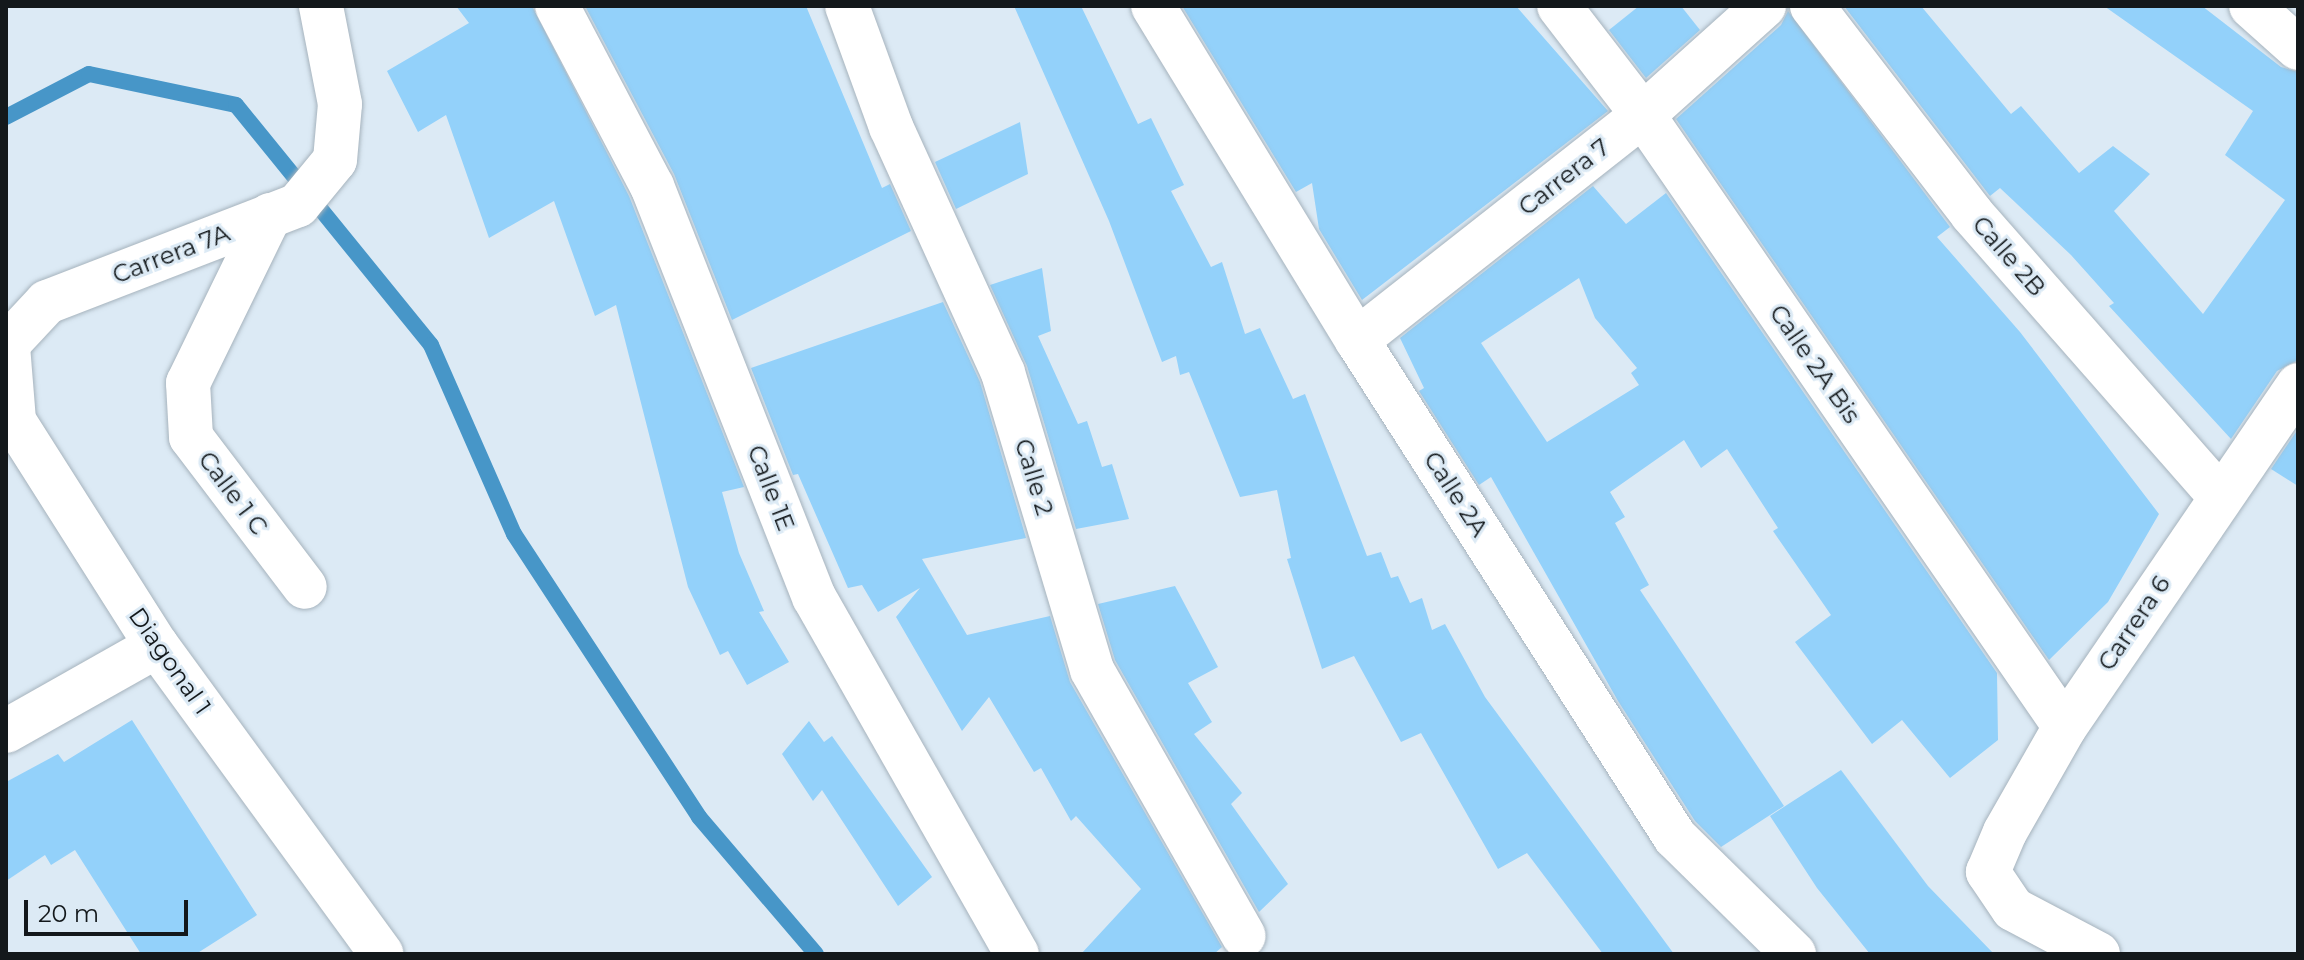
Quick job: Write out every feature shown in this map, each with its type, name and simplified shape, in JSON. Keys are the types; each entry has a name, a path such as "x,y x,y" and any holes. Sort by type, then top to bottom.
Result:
{"street":[{"name":"Carrera 7A","path":"7,346 47,302 284,210 335,160 340,104 321,6"},
{"name":"Calle 1E","path":"557,6 652,186 814,597 1017,954"},
{"name":"Calle 2","path":"847,6 891,127 1003,373 1092,670 1244,936"},
{"name":"Calle 2A","path":"1153,6 1357,340 1675,837 1794,954"},
{"name":"Calle 2A Bis","path":"1559,6 1643,115 2065,727"},
{"name":"Carrera 7","path":"1357,340 1643,115 1764,6"},
{"name":"Calle 2B","path":"1812,6 1972,214 2219,495"},
{"path":"2251,6 2298,48"},
{"name":"Calle 1 C","path":"284,210 188,383 191,437 305,587"},
{"name":"Diagonal 1","path":"7,346 14,421 157,646 382,954"},
{"name":"Carrera 6","path":"2098,954 2013,909 1988,872 2005,832 2065,727 2219,495 2298,385"},
{"path":"6,731 157,646"}],"building":[{"path":"456,6 532,6 629,196 744,487 722,492 739,553 764,611 759,612 789,662 747,685 728,651 720,655 688,587 616,305 595,316 554,201 489,238 446,115 418,132 387,71 469,23"},
{"path":"585,6 806,6 882,188 890,184 911,231 732,320 674,174"},
{"path":"1014,6 1081,6 1138,124 1151,118 1184,185 1171,191 1211,267 1222,262 1245,334 1260,328 1293,399 1305,394 1367,556 1381,552 1391,578 1398,576 1410,603 1422,598 1432,630 1445,624 1485,697 1674,954 1603,954 1527,853 1498,869 1421,733 1401,742 1354,656 1322,669 1287,559 1291,558 1277,490 1240,497 1189,372 1180,375 1176,356 1162,362 1109,221"},
{"path":"1182,6 1516,6 1608,111 1362,300 1319,229 1312,183 1296,192"},
{"path":"1639,6 1681,6 1700,30 1646,78 1609,30"},
{"path":"1844,6 1921,6 2011,114 2021,106 2079,173 2113,146 2150,174 2114,211 2203,314 2285,200 2225,155 2253,111 2104,6 2202,6 2281,67 2298,72 2298,360 2277,371 2231,439 2109,306 2114,303 2071,255 2000,188 1990,196"},
{"path":"1788,11 1950,227 1937,237 2020,332 2159,514 2108,602 2049,660 1676,119 1781,25"},
{"path":"1020,122 1028,174 956,209 935,162"},
{"path":"1593,186 1626,224 1666,193 1997,673 1998,740 1950,778 1902,720 1872,744 1795,642 1831,615 1773,531 1778,528 1727,449 1701,468 1684,440 1610,492 1625,517 1615,523 1649,585 1640,590 1784,806 1721,847 1695,821 1618,701 1491,477 1479,485 1419,391 1424,388 1400,338","holes":["1579,278 1595,318 1637,368 1631,373 1639,385 1547,442 1481,343"]},
{"path":"1042,268 1051,331 1038,336 1078,424 1087,421 1102,467 1112,464 1129,519 1076,529 1027,366 990,285"},
{"path":"943,302 980,382 1026,538 922,559 967,635 1050,616 1070,682 1222,947 1214,954 1081,954 1141,889 1076,816 1071,821 1041,768 1034,772 989,697 962,731 896,617 920,588 878,612 862,585 848,588 798,474 793,475 751,368"},
{"path":"2298,429 2298,486 2271,469"},
{"path":"1175,586 1218,667 1188,683 1212,722 1194,734 1242,793 1231,804 1288,884 1259,912 1115,660 1098,604"},
{"path":"132,720 257,915 196,954 141,954 75,850 51,865 45,855 6,881 6,782 58,754 64,762"},
{"path":"809,721 824,742 832,736 932,877 898,906 822,790 813,801 782,754"},
{"path":"1841,770 1928,886 1994,954 1870,954 1817,888 1770,816"}],"waterway":[{"path":"6,117 89,74 236,105 431,345 514,534 699,817 816,954"}]}
